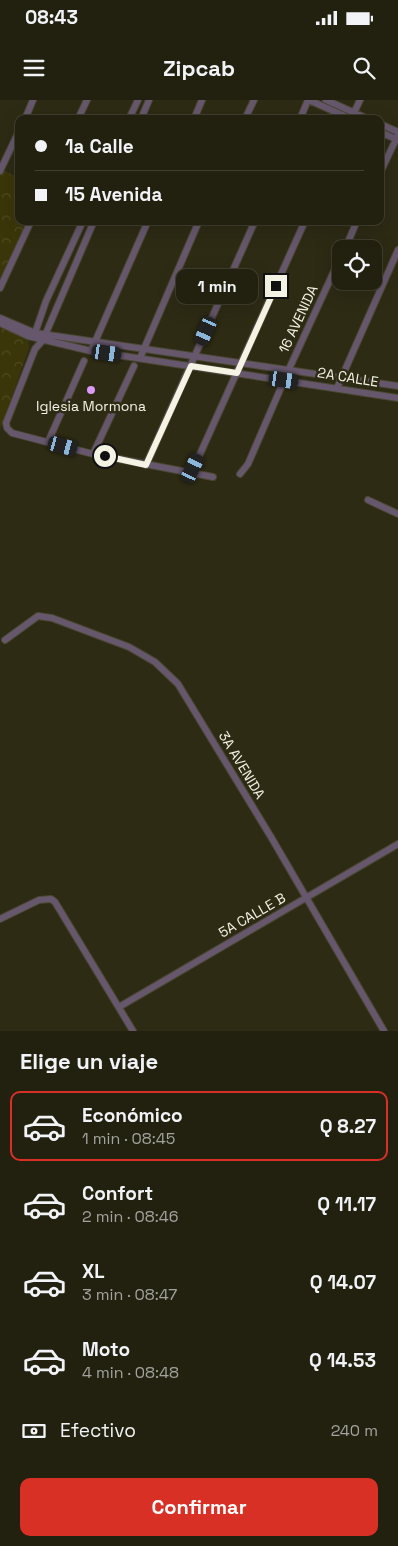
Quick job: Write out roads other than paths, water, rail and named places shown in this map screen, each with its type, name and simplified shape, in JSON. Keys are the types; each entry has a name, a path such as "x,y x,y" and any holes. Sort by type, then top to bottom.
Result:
{"street":[{"path":"27,115 34,100"},
{"path":"80,115 87,100"},
{"path":"132,115 138,100"},
{"path":"143,115 149,100"},
{"path":"196,115 202,100"},
{"path":"247,115 254,100"},
{"path":"302,115 309,100 347,115"},
{"path":"326,100 349,115"},
{"path":"353,115 360,100"},
{"path":"384,127 397,136"},
{"path":"384,133 397,136"},
{"path":"384,164 397,136"},
{"path":"0,171 15,139"},
{"path":"0,288 29,225"},
{"path":"35,350 31,334 81,225"},
{"path":"92,225 44,337 35,350 6,422 7,428 12,433 93,454 213,477"},
{"path":"91,351 146,225"},
{"path":"140,358 198,225"},
{"path":"146,465 253,225"},
{"path":"191,474 303,225"},
{"path":"349,240 355,225"},
{"path":"337,388 398,250"},
{"name":"16 AVENIDA","path":"240,474 248,464 332,276"},
{"path":"0,318 31,334"},
{"path":"0,323 31,334"},
{"name":"2A CALLE","path":"31,334 91,351 396,397"},
{"name":"2A CALLE","path":"44,337 94,341 196,354 398,386"},
{"path":"48,442 84,361"},
{"path":"93,454 134,366"},
{"path":"396,397 398,386"},
{"path":"368,500 398,514"},
{"name":"3A AVENIDA","path":"5,640 38,616 45,617 129,647 154,662 178,684 384,1031"},
{"name":"5A CALLE B","path":"119,1007 398,844"},
{"path":"0,919 39,900 51,899 55,902 132,1031"}],"place":[{"name":"Iglesia Mormona","path":"91,390"}]}
